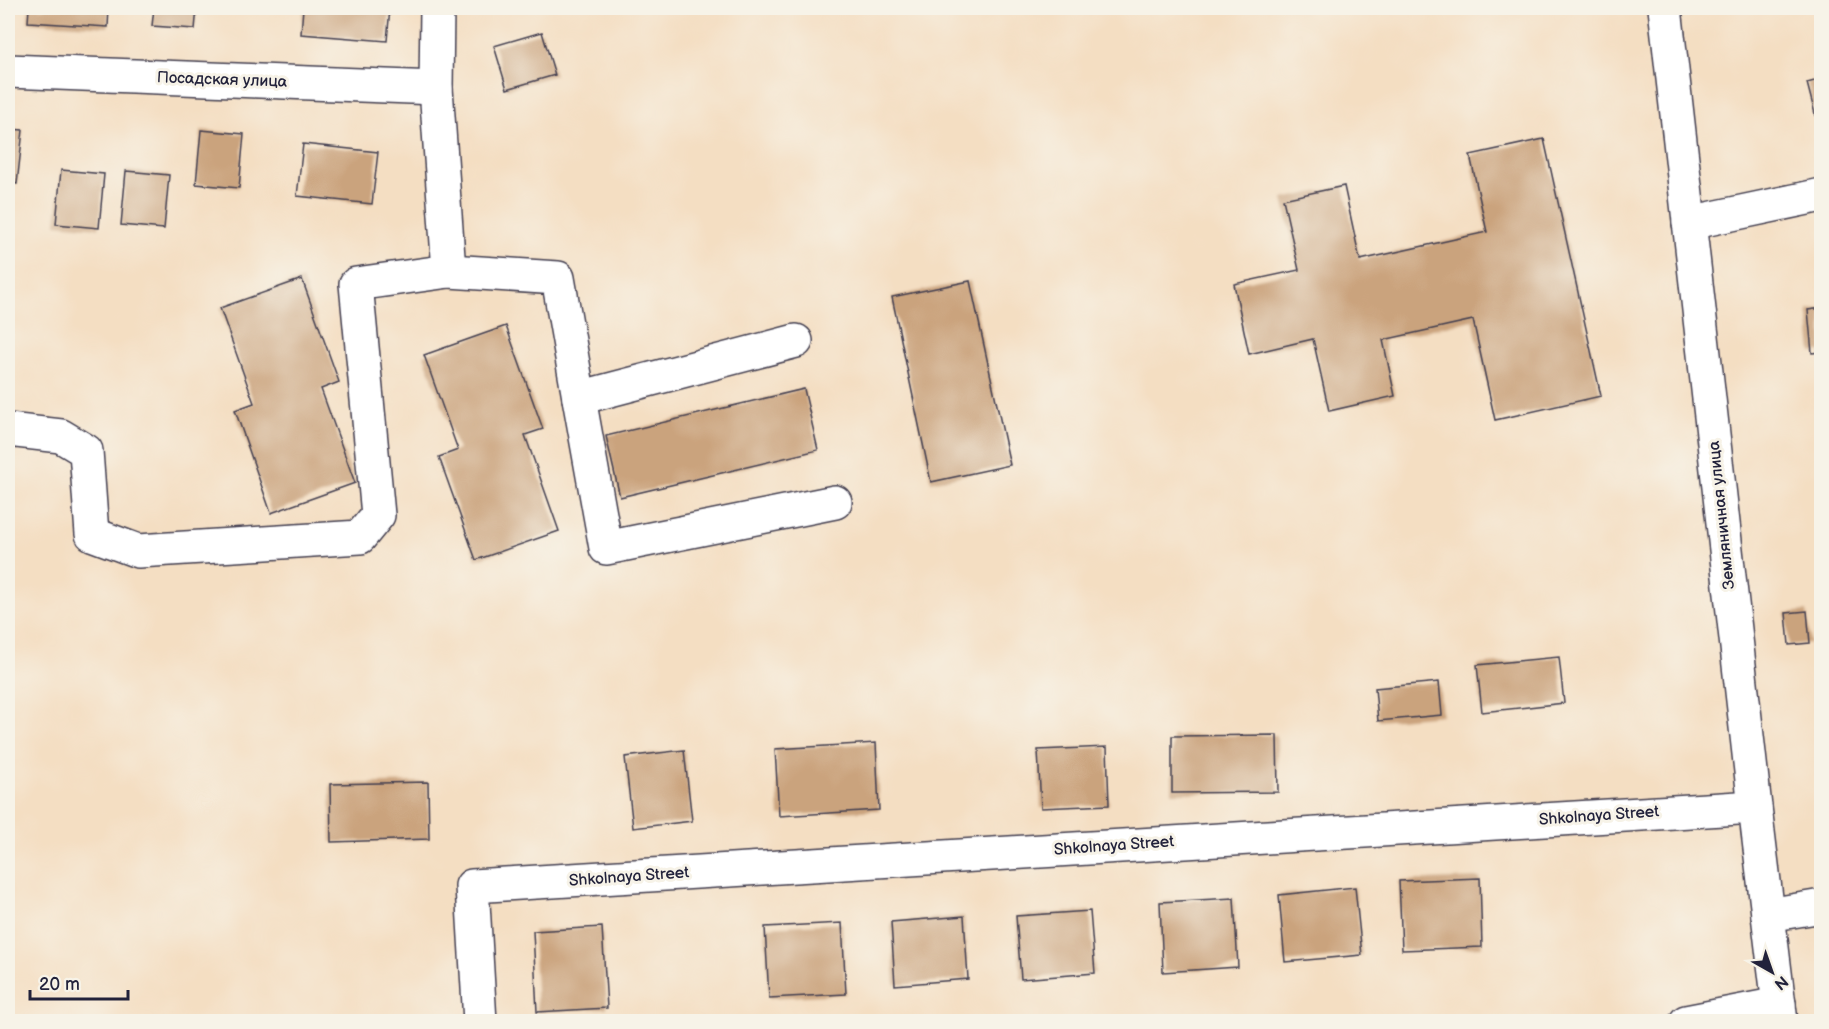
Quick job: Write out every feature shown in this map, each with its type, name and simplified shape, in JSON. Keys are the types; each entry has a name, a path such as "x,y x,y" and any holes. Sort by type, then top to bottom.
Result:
{"street":[{"path":"437,8 436,88 449,271"},
{"name":"Земляничная улица","path":"1665,8 1780,1013"},
{"name":"Посадская улица","path":"8,72 436,88"},
{"path":"1689,223 1821,195"},
{"path":"8,430 61,436 86,451 92,534 138,551 360,537 378,515 356,284 449,271 558,278 606,548 834,502"},
{"path":"579,398 796,341"},
{"name":"Shkolnaya Street","path":"480,1022 472,886 1755,807"},
{"path":"1768,915 1821,906"},
{"path":"1686,1022 1780,1013"}],"building":[{"path":"29,8 109,8 108,27 28,22"},
{"path":"154,8 197,8 195,29 152,26"},
{"path":"303,8 390,8 387,41 301,34"},
{"path":"542,32 555,75 507,89 494,46"},
{"path":"1822,79 1822,137 1821,137 1807,83"},
{"path":"8,129 23,130 17,184 8,183"},
{"path":"201,130 244,134 239,188 196,184"},
{"path":"1544,139 1601,396 1495,420 1473,320 1383,340 1395,396 1329,411 1313,339 1249,354 1234,284 1299,270 1283,199 1344,186 1360,260 1487,232 1470,155"},
{"path":"303,144 378,152 372,204 297,196"},
{"path":"61,170 104,174 99,228 56,224"},
{"path":"126,171 169,175 164,229 121,225"},
{"path":"302,279 339,382 321,389 355,483 271,513 235,410 254,403 220,308"},
{"path":"970,281 1010,465 931,482 892,297"},
{"path":"1822,308 1822,352 1812,353 1808,310"},
{"path":"506,326 543,429 525,435 559,531 476,560 439,457 458,450 424,355"},
{"path":"1818,378 1822,378 1822,392 1820,392"},
{"path":"804,389 818,450 620,497 606,436"},
{"path":"1807,611 1810,643 1789,645 1786,613"},
{"path":"1559,657 1564,703 1482,712 1477,665"},
{"path":"1439,682 1442,715 1378,721 1375,688"},
{"path":"1277,735 1278,792 1172,793 1172,736"},
{"path":"876,743 879,810 779,816 775,749"},
{"path":"1107,747 1109,805 1041,808 1038,750"},
{"path":"684,750 692,821 633,828 625,757"},
{"path":"428,782 429,839 331,842 330,784"},
{"path":"1480,878 1482,947 1402,950 1399,881"},
{"path":"1355,887 1362,955 1285,962 1279,895"},
{"path":"1234,898 1238,967 1163,972 1160,902"},
{"path":"1090,911 1095,973 1021,979 1016,916"},
{"path":"964,916 968,979 895,985 891,922"},
{"path":"842,923 846,994 769,998 765,927"},
{"path":"602,927 607,1008 537,1012 533,931"}]}
